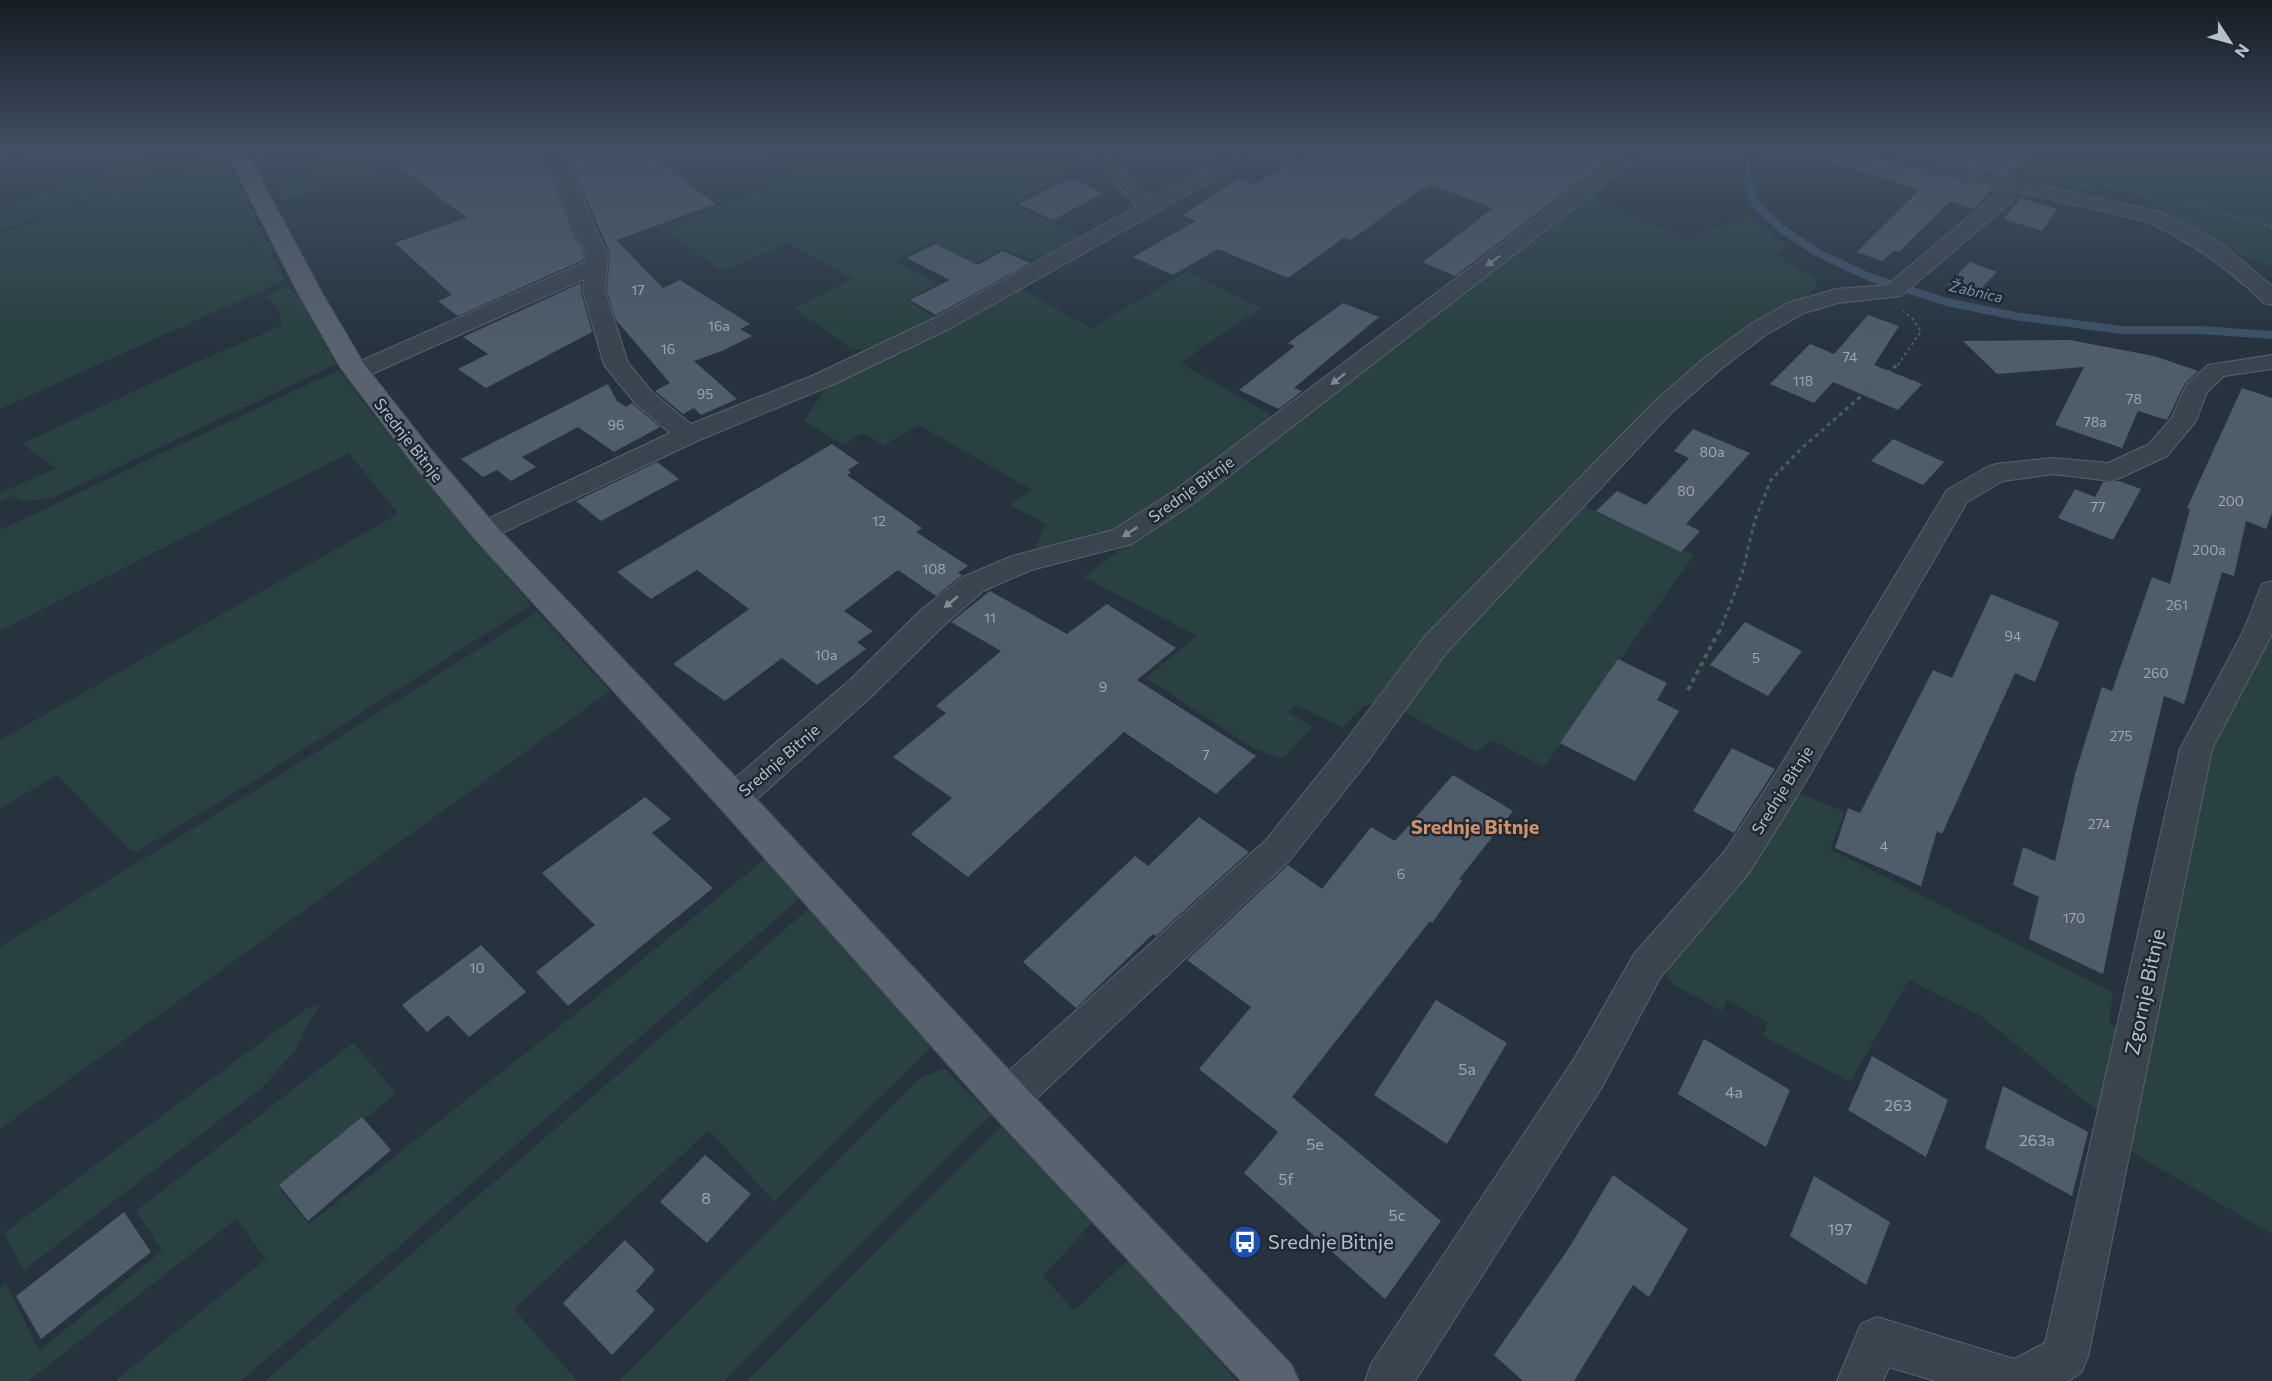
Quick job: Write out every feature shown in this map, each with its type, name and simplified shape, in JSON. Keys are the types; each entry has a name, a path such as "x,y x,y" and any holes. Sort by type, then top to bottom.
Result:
{"main road":[{"name":"Srednje Bitnje","path":"269,213 310,293 356,372 423,458 485,532 734,799 1007,1099 1274,1381"}],"street":[{"path":"579,213 597,254 594,291 616,365 644,398 688,435"},
{"path":"485,532 688,435 823,380 943,323 1141,213"},
{"name":"Srednje Bitnje","path":"734,799 861,688 932,618 973,584 1022,563 1122,537 1175,502 1555,213"},
{"path":"1007,1099 1278,850 1353,756 1436,644 1663,407 1712,364 1759,329 1796,308 1836,296 1892,288 1985,213"},
{"path":"2142,213 2193,234 2234,262 2272,298"},
{"path":"356,372 596,265"},
{"name":"Srednje Bitnje","path":"1388,1381 1588,1073 1647,966 1737,862 1784,789 1957,496 1996,473 2053,466 2111,472 2158,450 2183,422 2196,389 2217,370 2272,362"},
{"name":"Zgornje Bitnje","path":"2022,1381 2065,1357 2196,749 2258,632 2272,591"},
{"path":"1860,1381 1877,1340 2010,1381"}],"path":[{"path":"2224,213 2272,227"},
{"path":"1688,690 1722,626 1742,574 1755,520 1771,480 1803,447 1899,364 1921,331 1892,288"}],"green space":[{"path":"0,213 48,213 0,230"},
{"path":"57,213 253,213 285,280 0,409 0,233"},
{"path":"699,213 1032,213 1081,236 1038,261 1003,248 977,263 931,242 895,261 937,284 906,300 937,318 883,345 860,350 850,348 795,308 852,278 788,243 723,271 664,230 675,226 673,223"},
{"path":"1562,213 1628,213 1687,239 1749,215 1787,248 1779,254 1781,257 1814,278 1817,283 1816,288 1798,301 1767,315 1376,702 1362,707 1343,728 1296,705 1288,712 1312,727 1283,759 1255,749 1146,678 1197,636 1084,577"},
{"path":"2168,213 2272,213 2272,267 2237,253"},
{"path":"1187,272 1261,308 1180,363 1270,414 1270,421 1244,446 1117,528 1088,538 1035,549 1046,524 1010,505 1032,490 919,425 884,445 862,433 843,445 804,421 827,386 1017,287 1091,328"},
{"path":"286,287 297,294 336,364 52,498 25,501 10,496 0,501 0,493 56,468 22,444 188,366 283,325 276,306 266,296"},
{"path":"339,370 399,448 531,605 260,777 136,852 129,849 57,775 0,808 0,740 398,514 349,453 0,631 0,530"},
{"path":"1580,504 1694,555 1544,767 1492,740 1476,752 1401,710 1447,648"},
{"path":"537,612 610,691 0,1129 0,947 272,780"},
{"path":"2272,625 2272,1234 2132,1152 2141,1078 2209,753"},
{"path":"1796,792 1845,812 1830,849 2113,993 2109,1023 2123,1031 2105,1111 2096,1110 1981,1016 1909,980 1850,1082 1763,1036 1768,1023 1727,1000 1722,1011 1674,985 1668,979 1666,973 1735,891 1791,806"},
{"path":"765,859 802,896 390,1254 240,1381 115,1381 266,1259 236,1219 28,1381 0,1381 0,1288 6,1283 39,1351 162,1251 136,1211 353,1043 396,1093 280,1189 309,1224 583,1008"},
{"path":"811,907 933,1045 774,1202 709,1130 514,1309 577,1381 265,1381"},
{"path":"320,1004 296,1049 264,1086 24,1270 4,1233 306,1009"},
{"path":"944,1068 992,1116 980,1125 724,1381 619,1381 920,1078"},
{"path":"1001,1126 1096,1218 1043,1276 1074,1311 1129,1259 1237,1381 747,1381"}],"building":[{"path":"461,213 566,213 584,254 583,260 458,316 438,301 452,295 395,243 467,218"},
{"path":"593,213 690,213 616,240 663,288 680,280 750,324 740,329 752,336 694,361 737,399 701,415 694,408 683,414 655,391 670,383 616,320 607,291 610,253"},
{"path":"1039,213 1065,213 1053,220"},
{"path":"1388,213 1351,240 1343,238 1288,278 1218,249 1173,275 1133,257 1196,221 1182,215"},
{"path":"1486,213 1537,213 1455,276 1423,262"},
{"path":"1896,213 1938,213 1899,252 1894,251 1882,261 1857,252"},
{"path":"2008,213 2054,213 2042,231 2004,219"},
{"path":"935,244 978,265 1002,251 1030,263 936,315 910,300 950,280 907,258"},
{"path":"1970,262 1997,272 1976,294 1948,284"},
{"path":"581,283 581,292 592,332 486,388 458,369 488,354 463,337"},
{"path":"1343,303 1379,317 1294,388 1302,391 1279,409 1239,390 1295,346 1288,343"},
{"path":"1868,315 1899,326 1874,365 1922,384 1898,410 1833,382 1814,403 1770,384 1810,344 1834,354"},
{"path":"2070,340 2154,356 2198,371 2185,383 2167,420 2138,411 2122,448 2055,425 2084,367 1997,374 1963,341"},
{"path":"608,384 617,401 626,407 632,403 660,427 614,452 578,427 522,457 536,467 511,481 497,470 483,477 461,459"},
{"path":"2242,388 2272,398 2272,513 2266,529 2246,521 2234,576 2222,572 2184,704 2164,696 2136,813 2103,974 2029,939 2039,897 2013,885 2023,847 2055,861 2075,774 2102,687 2112,691 2152,577 2170,584 2190,509 2187,508"},
{"path":"1693,429 1750,453 1686,524 1700,531 1681,552 1596,511 1617,491 1646,505 1689,458 1674,451"},
{"path":"1893,439 1944,462 1923,485 1871,461"},
{"path":"832,444 859,463 848,470 851,473 847,475 922,528 916,532 968,566 958,573 962,575 936,596 898,570 844,611 873,631 857,642 866,649 817,685 782,658 725,701 673,664 749,609 697,570 651,599 617,572"},
{"path":"657,462 679,479 601,521 576,501"},
{"path":"2119,481 2141,489 2113,540 2058,518 2075,489 2095,497 2103,482"},
{"path":"990,591 1067,634 1107,604 1176,648 1137,680 1256,756 1216,794 1124,732 968,877 911,834 952,798 893,757 946,713 936,706 1001,651 951,622"},
{"path":"1991,594 2059,622 2035,682 2015,673 1942,834 1937,831 1921,886 1835,848 1848,808 1860,813 1933,670 1952,678"},
{"path":"1745,622 1802,651 1768,696 1710,665"},
{"path":"1618,659 1667,683 1657,700 1679,711 1635,781 1560,743"},
{"path":"1732,748 1775,769 1734,833 1693,811"},
{"path":"1453,775 1513,811 1459,879 1462,881 1432,923 1430,921 1292,1097 1441,1221 1385,1299 1244,1173 1278,1132 1199,1069 1251,1007 1187,960 1288,865 1322,889 1371,827 1395,841"},
{"path":"645,797 671,819 652,833 713,888 568,1006 536,972 595,925 542,873"},
{"path":"1199,817 1249,852 1156,936 1153,934 1076,1008 1023,962 1135,856 1148,866"},
{"path":"481,945 526,992 469,1037 448,1015 427,1032 402,1005"},
{"path":"1436,1000 1507,1043 1447,1144 1374,1095"},
{"path":"1704,1039 1790,1090 1766,1147 1678,1094"},
{"path":"1872,1056 1948,1100 1926,1157 1848,1110"},
{"path":"2003,1086 2088,1132 2072,1196 1985,1148"},
{"path":"362,1117 391,1150 308,1221 279,1185"},
{"path":"705,1155 751,1194 707,1243 660,1202"},
{"path":"1613,1175 1688,1229 1649,1297 1633,1285 1574,1381 1523,1381 1494,1355 1569,1248"},
{"path":"1814,1176 1890,1222 1866,1285 1790,1236"},
{"path":"124,1212 151,1252 41,1339 16,1296"},
{"path":"625,1240 655,1270 636,1291 655,1310 612,1355 563,1303"}],"waterway":[{"name":"Žabnica","path":"1765,213 1782,229 1818,253 1869,277 1947,302 2015,316 2122,330 2200,330 2272,335"}],"place":[{"name":"Srednje Bitnje","path":"1245,1242"}],"district":[{"name":"Srednje Bitnje","path":"1475,827"}]}
